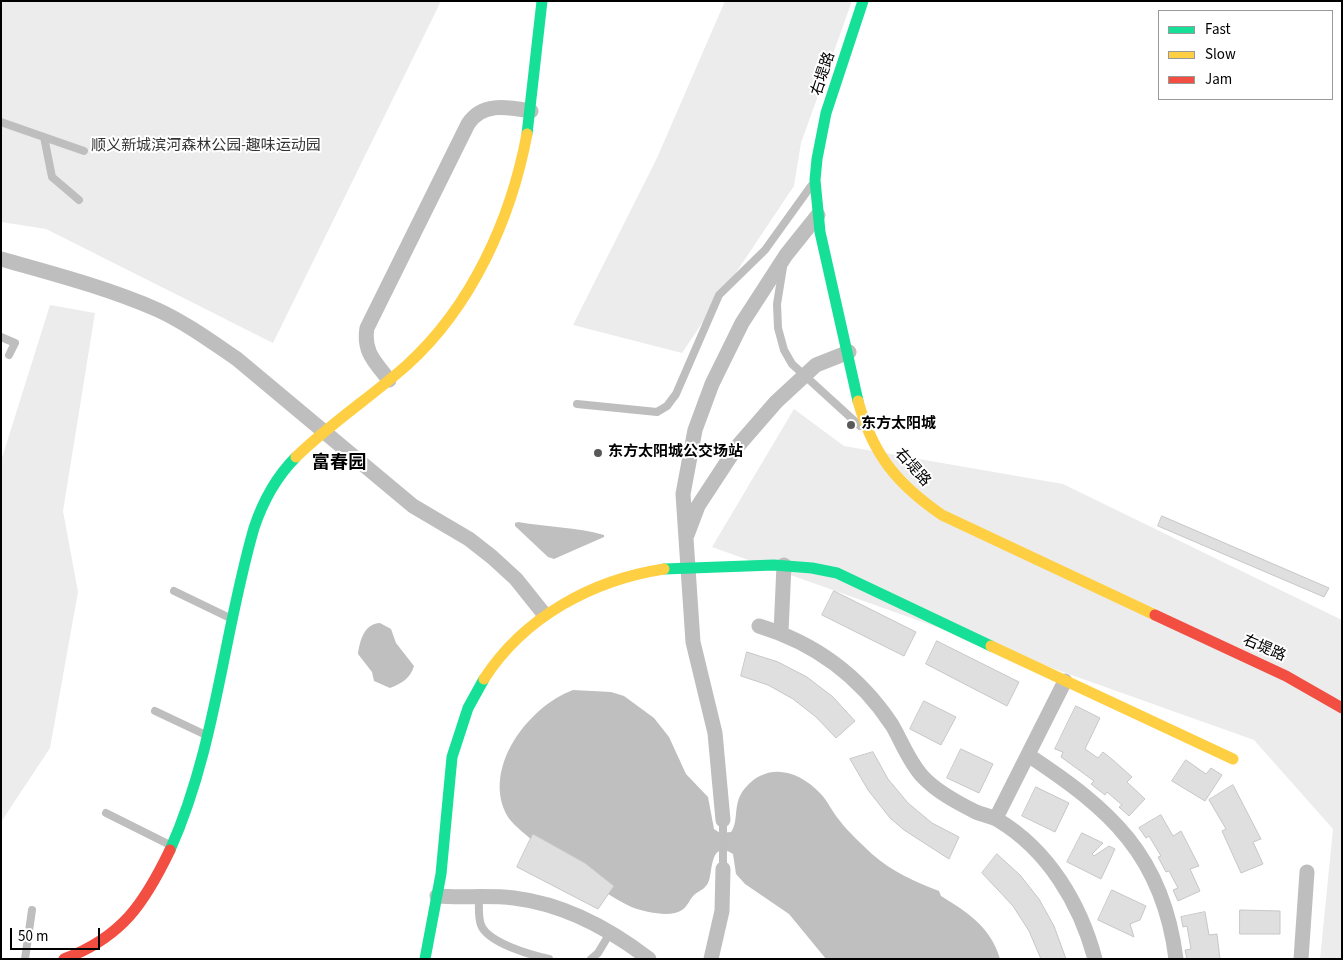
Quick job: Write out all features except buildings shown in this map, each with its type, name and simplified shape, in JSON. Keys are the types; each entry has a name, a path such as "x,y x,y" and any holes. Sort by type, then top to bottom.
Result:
{"street":[{"path":"64,959 94,946 118,929 142,903 172,846 196,783 210,737 246,557 265,499 280,475 299,454 410,362 436,333 477,272 497,232 523,158 531,111 542,1"},
{"name":"右堤路","path":"863,1 826,118 815,180 818,215 858,397 870,434 884,462 910,493 942,515 1228,650 1276,670 1342,708"},
{"path":"389,380 368,354 365,341 367,328 468,124 474,114 486,109 506,107 531,111"},
{"path":"723,820 715,733 693,642 683,494 695,430 712,384 742,323 786,255 818,215"},
{"path":"1,259 97,286 160,311 237,359 413,506 469,539 492,556 516,579 544,614"},
{"path":"685,541 698,506 736,448 776,402 804,375 816,365 848,352"},
{"path":"780,632 784,565"},
{"path":"425,959 442,864 450,771 456,742 467,709 481,683 498,660 544,614 594,587 624,576 687,566 813,566 836,573 1233,759"},
{"path":"758,626 780,632 832,660 855,678 892,726 922,776 943,794 976,812 996,818 1029,844 1053,870 1073,900 1089,936 1094,959"},
{"path":"996,818 1065,681"},
{"path":"1028,755 1072,784 1109,815 1134,846 1160,891 1172,928 1176,959"},
{"path":"711,959 722,911 723,869"},
{"path":"1300,959 1307,872"},
{"path":"437,896 514,898 569,912 610,933 649,959"}],"lane":[{"path":"1,122 84,150"},
{"path":"44,137 52,177 79,200"},
{"path":"577,404 657,412 667,406 676,394 719,295 765,250 815,180"},
{"path":"786,255 777,304 778,328 784,350 792,364 870,434"},
{"path":"1,336 15,343 9,355"},
{"path":"174,591 234,620"},
{"path":"155,711 210,737"},
{"path":"106,813 172,846"},
{"path":"723,820 723,869"},
{"path":"478,898 480,924 486,932 502,942 549,959"},
{"path":"24,959 32,910"},
{"path":"591,959 598,953 610,933"}],"green space":[{"name":"顺义新城滨河森林公园-趣味运动园","path":"1,1 441,1 273,343 46,229 1,222"},
{"path":"725,1 852,1 801,143 794,186 682,353 573,325 657,158"},
{"path":"50,305 95,313 63,511 78,592 50,748 1,822 1,461"},
{"path":"794,409 844,446 1063,484 1342,620 1342,959 1320,959 1333,829 1254,740 712,547"}],"shaded area":[{"path":"515,523 583,530 604,535 604,537 554,559 548,557 515,526"},
{"path":"380,623 391,629 396,643 414,666 405,680 390,688 374,681 372,672 358,654 364,634 370,626"},
{"path":"573,690 611,692 624,696 654,718 669,737 686,774 708,797 714,829 720,833 731,832 734,827 739,798 747,786 756,779 765,774 784,772 803,779 820,793 847,830 879,860 904,876 939,891 941,896 977,922 991,938 1000,959 826,959 789,914 745,884 736,874 733,854 725,850 716,854 713,859 710,879 707,885 694,895 684,909 672,914 658,914 639,910 607,893 567,867 516,826 508,817 501,798 500,779 505,760 514,742 540,710 556,698"}],"traffic: fast":[{"path":"527,134 542,1"},
{"path":"858,401 820,232 815,180 826,113 863,1"},
{"path":"170,850 186,811 209,731 243,568 254,528 271,490 296,457"},
{"path":"664,569 774,565 812,568 837,573 991,646"},
{"path":"425,959 441,874 452,757 468,708 484,679"}],"traffic: slow":[{"path":"296,457 407,365 430,342 451,316 469,288 499,229 511,198 527,134"},
{"path":"858,401 871,437 889,467 912,492 942,515 1155,615"},
{"path":"484,679 500,657 519,637 562,605 586,592 611,582 637,574 664,569"},
{"path":"991,646 1233,759"}],"traffic: jam":[{"path":"1155,615 1286,676 1342,708"},
{"path":"64,959 101,940 129,916 151,887 170,850"}],"place":[{"name":"东方太阳城","path":"851,425"},
{"name":"东方太阳城公交场站","path":"598,453"}],"district":[{"name":"富春园","path":"339,464"}]}
